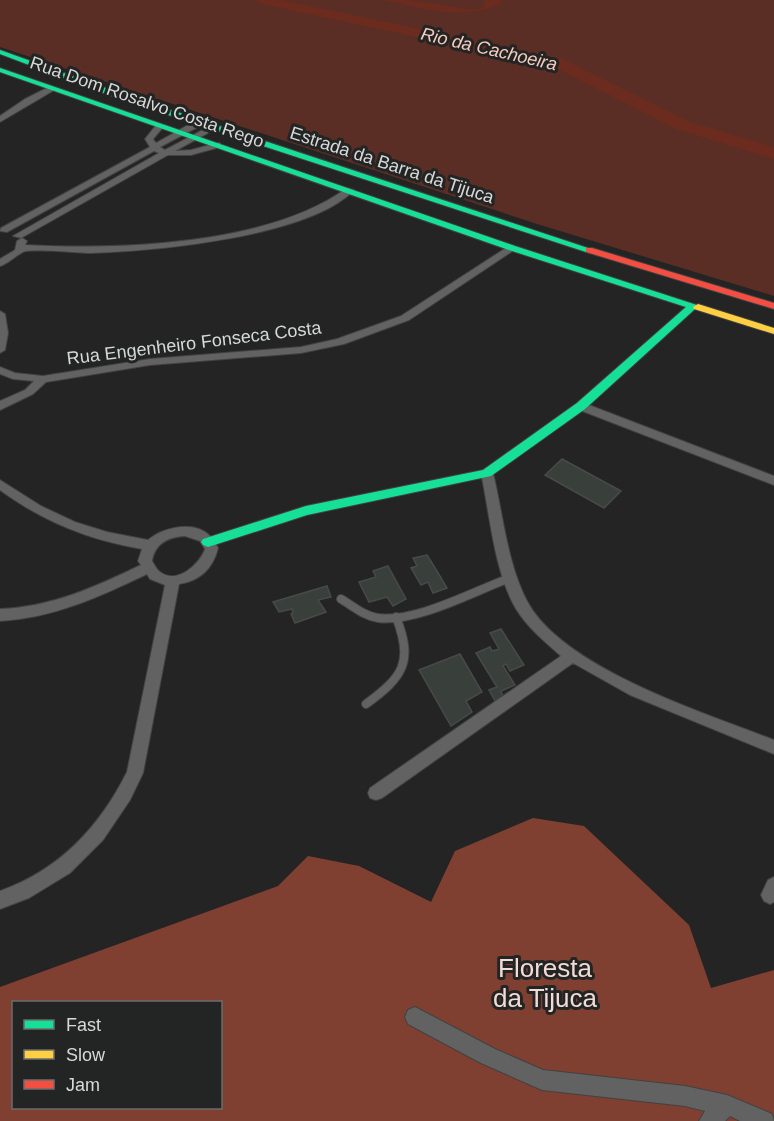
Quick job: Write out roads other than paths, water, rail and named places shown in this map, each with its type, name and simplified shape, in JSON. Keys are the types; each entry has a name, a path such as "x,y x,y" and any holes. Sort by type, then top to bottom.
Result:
{"main road":[{"name":"Estrada da Barra da Tijuca","path":"0,52 117,95 569,244 774,306"},
{"name":"Rua Dom Rosalvo Costa Rego","path":"0,70 512,248 692,307"},
{"path":"726,316 721,308 722,301 731,297 745,297"},
{"path":"208,542 306,511 487,473 581,405 692,307 774,331"}],"street":[{"path":"0,120 28,101 52,89"},
{"path":"2,230 180,133 209,124"},
{"path":"18,236 195,138 209,124"},
{"path":"160,126 149,139 154,147 167,152 194,153 218,145"},
{"path":"21,248 122,250 209,240 295,218 350,190"},
{"path":"0,263 15,255 21,248 22,241 18,236 2,230"},
{"name":"Rua Engenheiro Fonseca Costa","path":"0,370 21,377 43,378 150,362 301,350 340,342 405,318 512,248"},
{"path":"0,314 3,333 0,350"},
{"path":"0,406 29,392 43,378"},
{"path":"581,405 774,481"},
{"path":"487,473 512,577 522,606 542,631 572,656 605,677 774,747"},
{"path":"0,484 58,523 105,538 150,545"},
{"path":"176,531 195,533 208,542 211,556 202,570 183,579 173,580 153,574 147,568 146,553 157,539 176,531"},
{"path":"0,615 34,612 65,604 147,568"},
{"path":"0,900 46,879 80,854 106,826 124,797 135,773 173,580"},
{"path":"376,793 572,656"},
{"path":"415,1017 488,1056 542,1080 685,1096 727,1105 765,1121"},
{"path":"709,1121 727,1105"}],"lane":[{"path":"341,599 371,616 406,616 512,577"},
{"path":"366,704 386,690 402,672 407,641 396,617"}],"waterway":[{"name":"Rio da Cachoeira","path":"261,0 557,62 682,125 774,153"}],"park label":[{"name":"Floresta da Tijuca","path":"545,983"}]}
